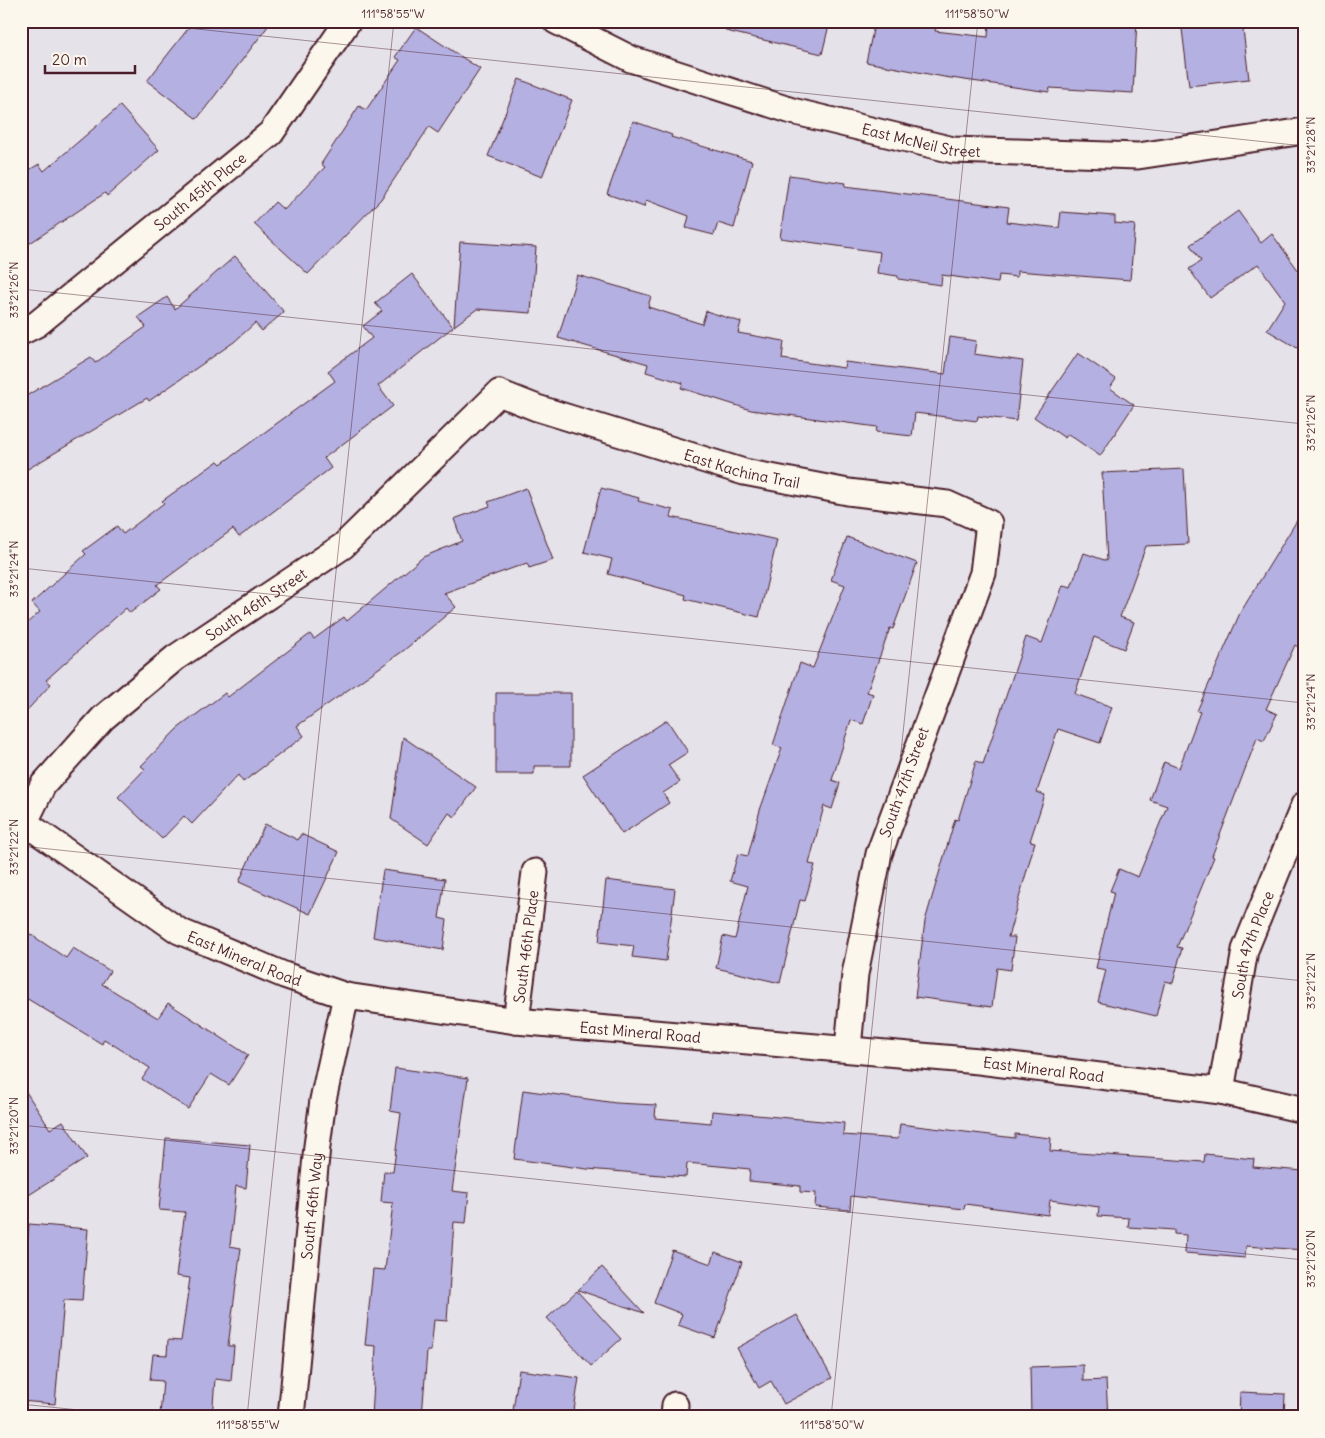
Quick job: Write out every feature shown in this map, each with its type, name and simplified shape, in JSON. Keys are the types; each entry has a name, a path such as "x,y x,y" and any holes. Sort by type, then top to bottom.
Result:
{"street":[{"name":"South 45th Place","path":"21,332 37,324 270,133 348,21"},
{"name":"East McNeil Street","path":"556,21 631,59 782,108 953,150 1138,156 1302,136"},
{"name":"East Kachina Trail","path":"500,393 537,408 744,472 848,492 946,504 989,524"},
{"name":"South 46th Street","path":"23,821 43,785 103,718 175,658 343,546 500,393"},
{"name":"South 47th Street","path":"848,1048 855,974 878,854 983,573 989,524"},
{"name":"South 47th Place","path":"1221,1092 1245,950 1304,805"},
{"name":"East Mineral Road","path":"23,821 179,931 284,976 346,996 516,1021 848,1048 979,1061 1221,1092 1304,1110"},
{"name":"South 46th Place","path":"516,1021 534,872"},
{"name":"South 46th Way","path":"291,1417 323,1100 346,996"}],"building":[{"path":"194,21 272,21 197,119 147,81"},
{"path":"727,21 830,21 822,54 726,31"},
{"path":"875,21 937,21 935,31 988,37 989,21 1137,21 1133,93 1050,88 1049,92 944,77 866,62"},
{"path":"1181,21 1242,21 1249,79 1189,86"},
{"path":"416,27 480,69 438,133 429,127 381,199 308,274 254,224 275,202 284,210 325,167 321,164 359,106 366,110 400,60 395,57"},
{"path":"519,79 572,100 542,177 488,156"},
{"path":"120,106 159,150 107,196 105,193 21,249 21,175 39,164 44,171"},
{"path":"633,121 672,135 671,137 752,161 734,228 718,223 714,235 686,228 689,216 646,200 644,207 607,194"},
{"path":"789,175 846,183 845,186 1009,207 1007,222 1059,228 1061,212 1115,216 1115,223 1135,225 1130,280 1017,271 1017,277 999,275 998,283 942,275 941,285 898,279 898,276 877,273 880,252 780,238"},
{"path":"1238,211 1261,243 1272,234 1301,274 1304,270 1304,352 1267,330 1285,301 1258,264 1210,298 1189,269 1201,261 1190,245"},
{"path":"460,242 536,247 531,313 477,309 454,326"},
{"path":"235,256 284,312 262,331 255,323 234,342 149,401 147,398 21,473 21,399 91,357 95,363 146,327 138,317 167,297 175,309"},
{"path":"412,274 453,327 378,386 393,406 324,458 331,468 239,537 233,529 157,585 161,589 130,613 126,608 46,680 51,684 21,717 21,628 40,612 32,603 86,554 83,551 117,526 123,534 164,503 162,501 218,461 221,464 335,381 328,371 372,338 363,326 382,311 375,303"},
{"path":"577,275 651,296 648,307 702,324 706,311 741,322 738,333 784,341 782,359 844,368 845,362 945,374 950,337 976,341 974,354 1023,361 1016,421 978,416 977,421 915,413 912,436 876,432 877,427 751,410 681,388 683,383 646,372 648,364 558,338"},
{"path":"1078,353 1116,379 1110,388 1134,405 1100,456 1068,434 1065,438 1034,417"},
{"path":"1184,469 1188,544 1146,546 1120,617 1134,622 1124,649 1094,637 1075,694 1112,707 1100,743 1058,729 1037,792 1045,795 1030,841 1035,842 1008,937 1015,937 1011,970 997,968 992,1007 915,997 925,921 955,819 958,820 976,761 983,764 1026,637 1042,643 1063,585 1071,587 1084,553 1107,561 1102,473"},
{"path":"526,488 553,560 529,568 527,563 444,593 456,607 403,651 297,726 304,736 243,782 238,775 192,824 184,816 162,839 118,797 145,769 141,766 177,729 225,693 228,697 310,634 314,639 344,617 347,621 423,557 462,541 454,519 490,506 488,502"},
{"path":"601,488 639,498 638,501 673,510 671,517 777,540 759,617 685,599 686,595 608,574 612,559 584,552"},
{"path":"1304,509 1304,651 1295,645 1266,709 1277,714 1264,741 1257,738 1212,856 1214,857 1177,947 1182,948 1173,983 1165,981 1156,1016 1098,1002 1106,970 1096,968 1114,892 1110,891 1119,869 1138,877 1167,806 1150,800 1164,762 1179,768 1200,712 1197,711 1240,613"},
{"path":"847,537 917,563 893,629 890,628 867,692 873,694 863,724 851,720 832,780 840,783 832,809 824,806 809,864 815,865 805,901 800,900 780,983 716,968 723,936 735,939 748,886 730,881 738,854 748,856 760,810 782,748 773,745 800,663 813,668 845,585 831,580"},
{"path":"496,693 571,693 571,766 534,766 534,774 496,774"},
{"path":"667,720 688,752 668,765 680,782 663,793 669,803 622,834 583,775"},
{"path":"403,737 476,787 455,817 449,813 428,844 391,819"},
{"path":"265,824 298,840 301,834 339,852 310,914 239,882"},
{"path":"383,870 445,879 439,918 447,920 443,950 373,937"},
{"path":"606,880 675,889 666,961 632,957 634,946 599,942"},
{"path":"21,928 66,958 73,948 110,971 102,984 158,1018 168,1003 248,1055 229,1085 211,1074 188,1109 142,1079 150,1068 104,1039 102,1044 21,995"},
{"path":"395,1068 468,1078 452,1191 469,1193 466,1223 454,1222 447,1321 434,1320 431,1351 427,1351 422,1417 372,1417 376,1346 365,1345 373,1269 385,1270 393,1203 381,1202 384,1171 393,1172 401,1113 390,1111"},
{"path":"21,1084 50,1129 63,1121 87,1158 21,1200"},
{"path":"523,1090 616,1103 656,1105 655,1118 711,1123 712,1111 844,1123 843,1135 898,1139 900,1124 1015,1138 1015,1134 1051,1138 1050,1151 1204,1162 1205,1154 1254,1159 1253,1167 1304,1171 1304,1250 1246,1246 1245,1258 1185,1253 1186,1235 1174,1234 1174,1230 1128,1227 1129,1218 1098,1216 1099,1207 1050,1200 1048,1215 965,1204 964,1209 851,1196 850,1210 815,1207 816,1193 800,1192 800,1186 749,1181 750,1169 687,1163 686,1177 587,1169 514,1159"},
{"path":"166,1138 250,1145 246,1188 236,1186 230,1246 241,1248 228,1346 234,1346 231,1381 215,1379 212,1417 160,1415 163,1381 150,1380 153,1354 167,1355 168,1340 181,1341 190,1278 176,1276 185,1212 159,1210"},
{"path":"29,1224 88,1229 82,1301 64,1300 55,1404 21,1401 21,1266 25,1266"},
{"path":"672,1250 711,1264 715,1252 742,1262 715,1338 678,1325 682,1314 654,1303"},
{"path":"602,1267 644,1313 578,1290"},
{"path":"577,1291 621,1339 591,1366 547,1318"},
{"path":"797,1315 832,1378 784,1404 771,1381 759,1388 737,1348"},
{"path":"1083,1365 1083,1381 1106,1380 1108,1417 1031,1417 1030,1367"},
{"path":"519,1370 579,1378 573,1417 512,1417"},
{"path":"1240,1392 1285,1394 1284,1417 1239,1417"}]}
